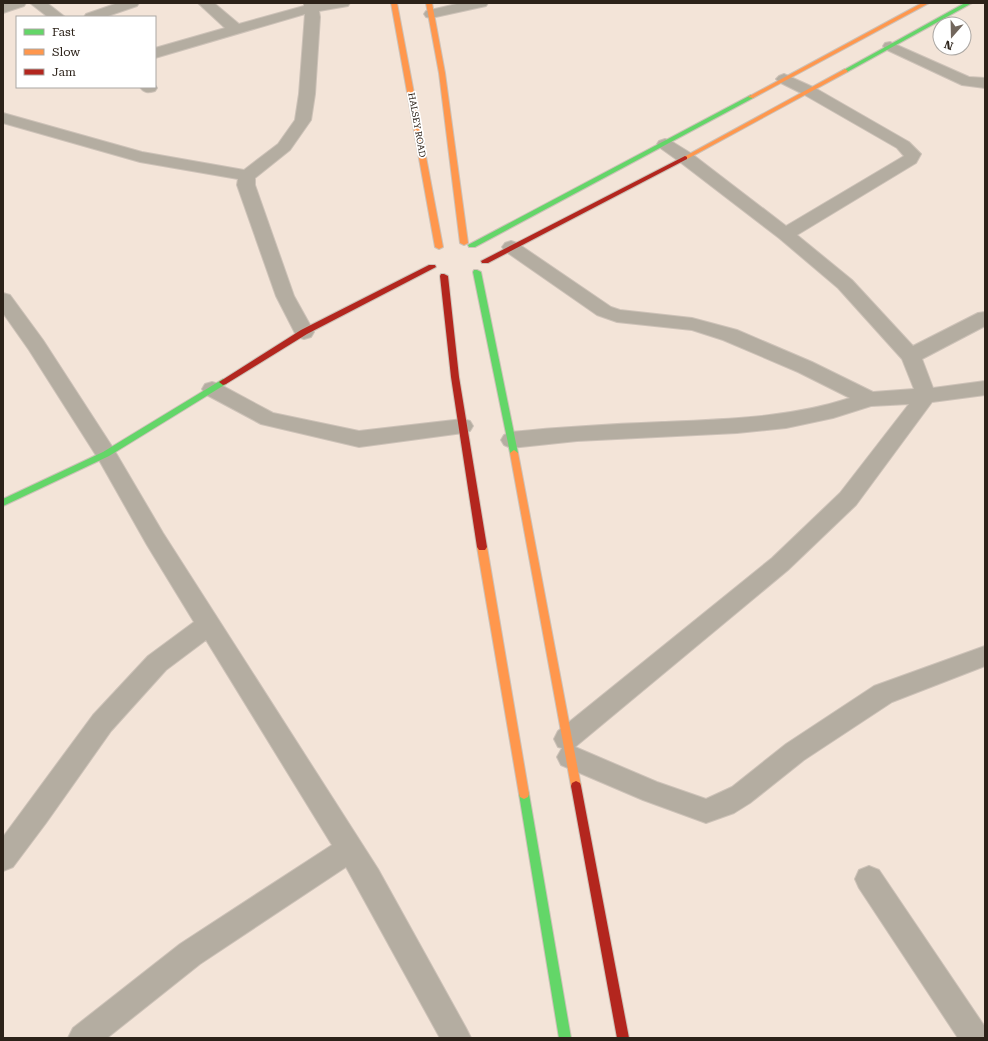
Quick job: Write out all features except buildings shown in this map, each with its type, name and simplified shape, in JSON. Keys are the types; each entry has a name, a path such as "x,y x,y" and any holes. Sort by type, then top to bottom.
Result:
{"street":[{"path":"3,9 19,3"},
{"path":"37,3 56,16"},
{"path":"93,16 132,3"},
{"path":"205,3 235,29"},
{"path":"156,53 312,6 343,3"},
{"name":"HALSEY ROAD","path":"394,3 411,75 459,250"},
{"path":"481,3 430,9 459,250 482,266 474,274 511,440 623,1038"},
{"path":"565,1038 546,915 494,624 457,391 448,277 432,267 430,262 459,250 664,144 926,3"},
{"path":"459,250 511,247 686,158 969,3"},
{"path":"304,332 285,296 246,185 247,176 284,146 303,120 307,94 312,6"},
{"path":"846,45 871,57"},
{"path":"890,46 967,82 985,83"},
{"path":"784,79 809,91 903,145 913,154 910,159 785,234"},
{"path":"716,116 739,129"},
{"path":"3,118 140,157 247,176"},
{"path":"664,144 686,158 785,234 845,284 910,356 926,396"},
{"path":"511,247 604,311 617,316 692,324 724,333 805,367 870,399"},
{"path":"3,503 106,454 304,332 432,267"},
{"path":"3,298 36,345 106,454 155,539 368,878 456,1038"},
{"path":"910,356 985,318"},
{"path":"511,440 577,433 737,426 786,421 833,411 870,399 926,396 985,388"},
{"path":"212,389 268,419 359,439 463,426"},
{"path":"568,748 780,564 848,500 926,396"},
{"path":"3,858 37,814 102,723 157,663 209,624"},
{"path":"568,748 652,792 706,811 725,804 741,795 795,752 883,694 985,656"},
{"path":"83,1038 190,954 350,849"},
{"path":"869,879 975,1038"}],"traffic: fast":[{"path":"845,71 969,3"},
{"path":"472,245 751,97"},
{"path":"477,272 514,453"},
{"path":"3,503 106,454 223,382"},
{"path":"524,794 565,1038"}],"traffic: slow":[{"path":"394,3 439,247"},
{"path":"429,3 442,73 464,243"},
{"path":"751,97 926,3"},
{"path":"685,158 845,71"},
{"path":"514,453 576,786"},
{"path":"482,547 524,794"}],"traffic: jam":[{"path":"485,261 685,158"},
{"path":"223,382 304,332 432,267"},
{"path":"444,276 455,377 482,547"},
{"path":"576,786 623,1038"}]}
